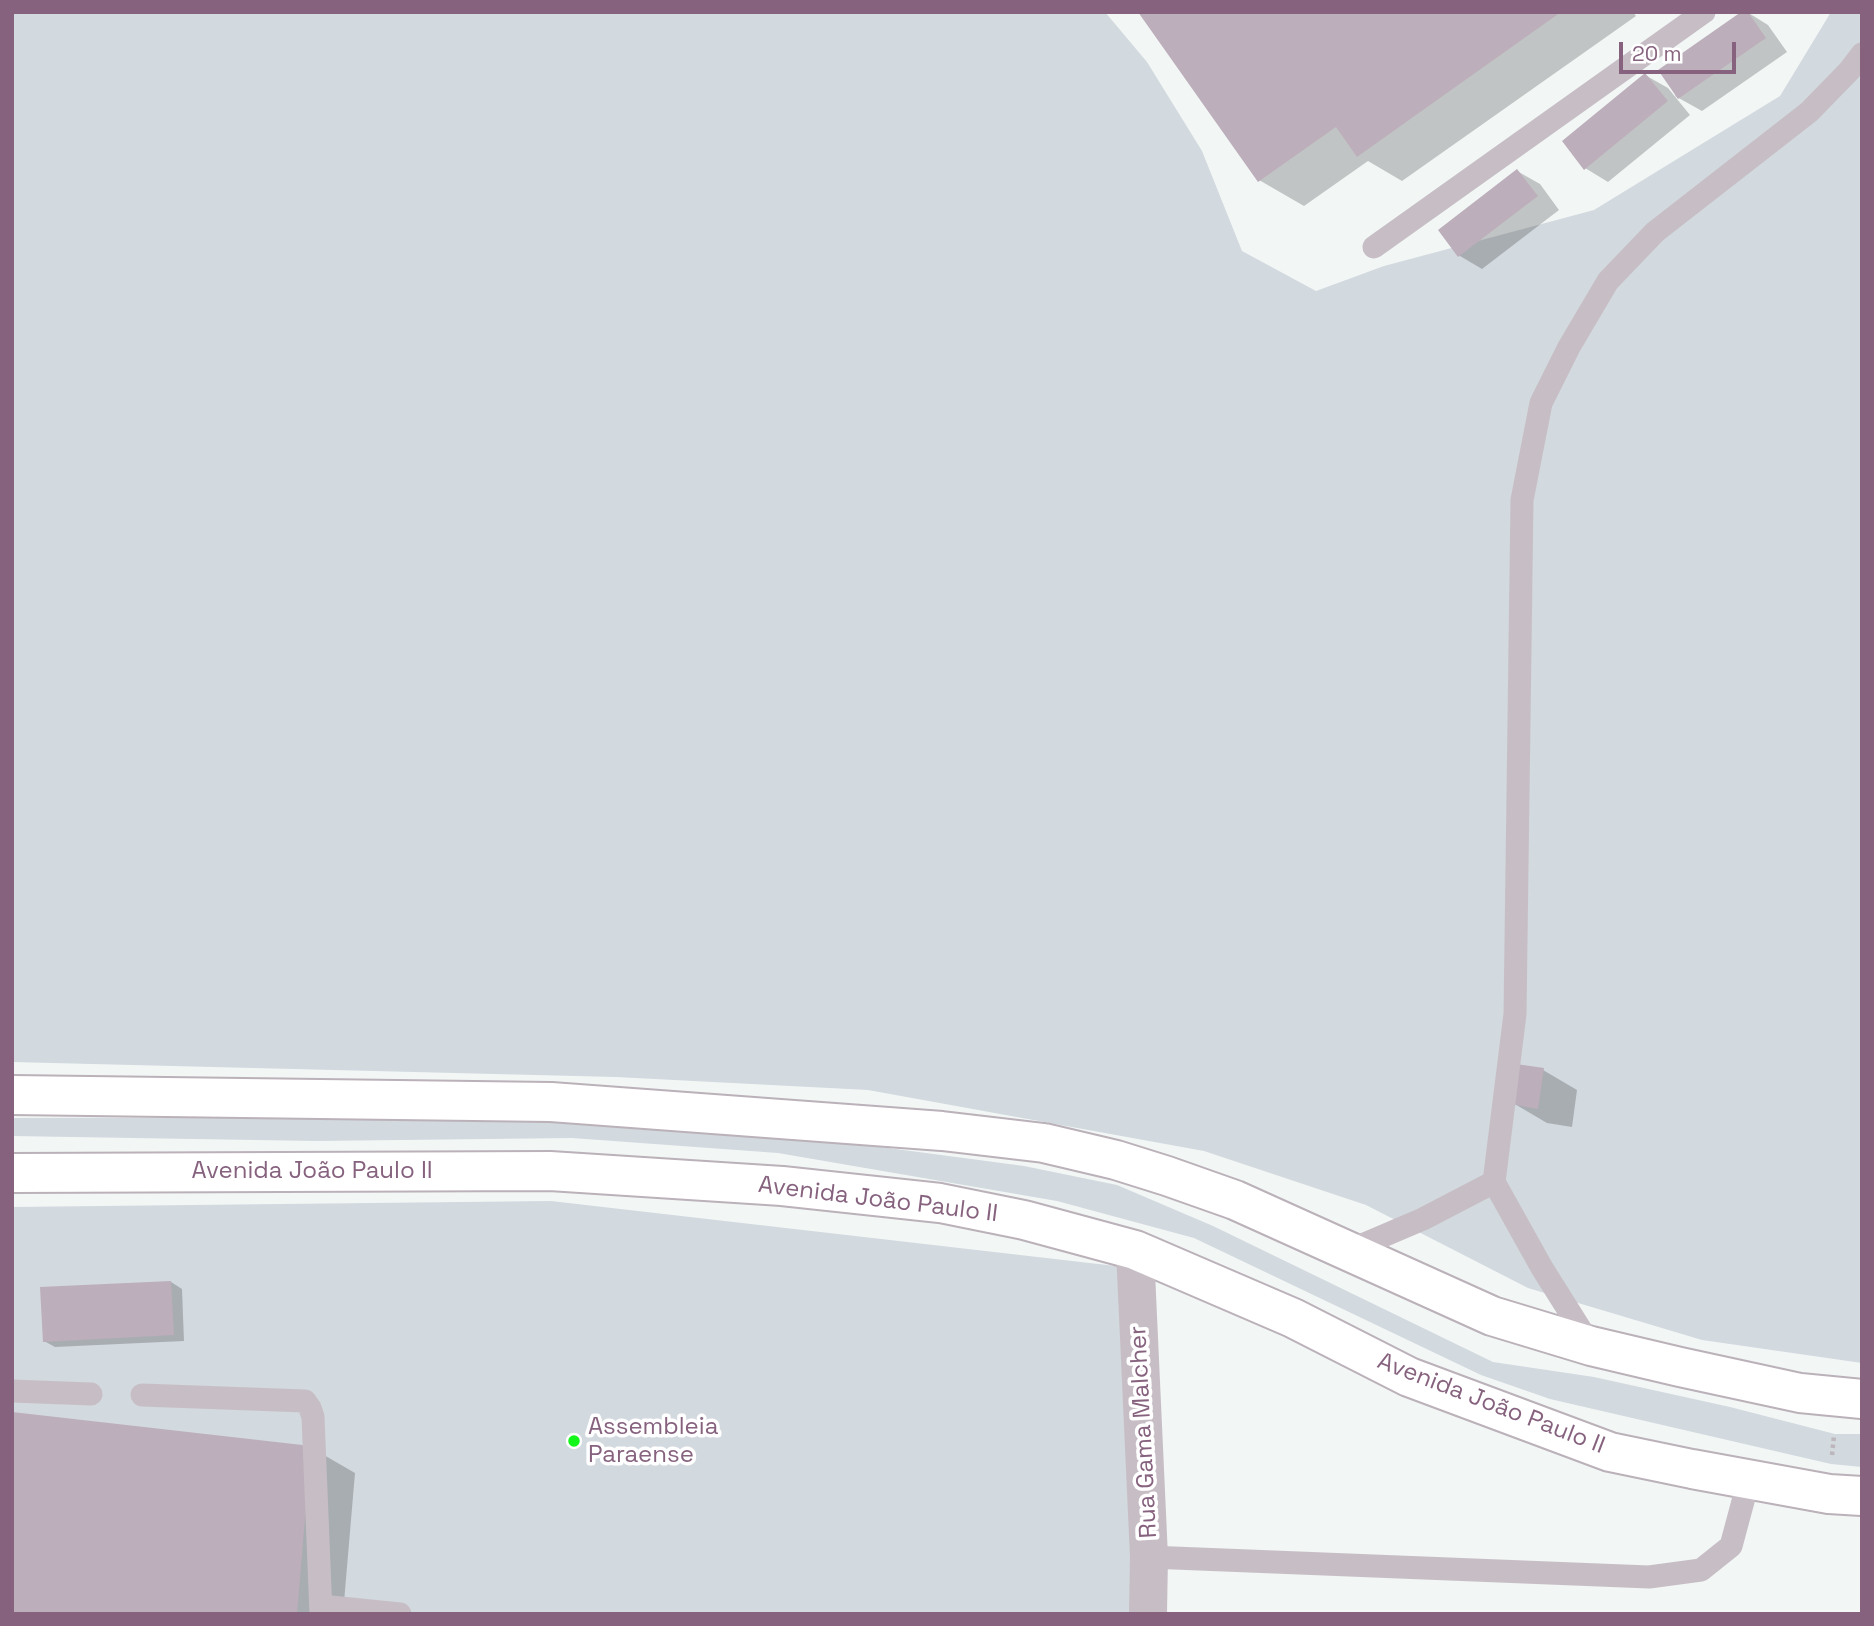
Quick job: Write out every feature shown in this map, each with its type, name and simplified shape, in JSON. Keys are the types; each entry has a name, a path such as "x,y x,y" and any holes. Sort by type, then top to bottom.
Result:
{"main road":[{"path":"12,1095 551,1101 942,1131 1044,1143 1116,1160 1236,1200 1492,1316 1591,1346 1680,1367 1800,1393 1862,1399"},
{"name":"Avenida João Paulo II","path":"12,1173 550,1171 782,1186 940,1203 1024,1220 1135,1250 1293,1318 1409,1377 1610,1452 1829,1494 1862,1496"}],"street":[{"name":"Rua Gama Malcher","path":"1135,1250 1149,1557 1148,1614"}],"lane":[{"path":"1374,247 1703,12"},
{"path":"1591,1346 1542,1268 1494,1182 1515,1014 1522,500 1541,403 1569,347 1608,281 1654,232 1809,112 1862,54"},
{"path":"1348,1251 1423,1219 1494,1182"},
{"path":"12,1391 91,1394"},
{"path":"142,1395 305,1401 313,1417 321,1610 400,1614"},
{"path":"1149,1557 1649,1577 1701,1570 1731,1546 1749,1479"}],"path":[{"path":"1831,1464 1835,1434"}],"shaded area":[{"path":"12,12 1105,12 1147,62 1202,151 1242,251 1316,291 1384,266 1594,210 1780,96 1831,12 1862,12 1862,1363 1702,1340 1528,1288 1366,1205 1204,1151 868,1090 616,1077 12,1062"},
{"path":"12,1118 628,1118 805,1137 1024,1166 1117,1185 1213,1226 1493,1362 1594,1377 1730,1407 1835,1434 1862,1434 1862,1467 1831,1464 1550,1399 1481,1375 1194,1238 1057,1201 778,1153 572,1138 316,1141 12,1136"},
{"name":"Assembleia Paraense","path":"551,1201 1133,1268 1138,1614 12,1614 12,1207"}],"building":[{"path":"1138,12 1561,12 1357,157 1336,127 1258,182"},
{"path":"1741,12 1748,12 1766,38 1678,99 1658,70"},
{"path":"1645,73 1668,101 1584,170 1562,141"},
{"path":"1517,169 1538,196 1458,257 1438,230"},
{"path":"1516,1064 1544,1068 1538,1109 1511,1104"},
{"path":"171,1281 174,1335 43,1342 40,1287"},
{"path":"12,1412 311,1446 297,1614 12,1614"}],"place":[{"name":"Assembleia Paraense","path":"574,1441"}]}
